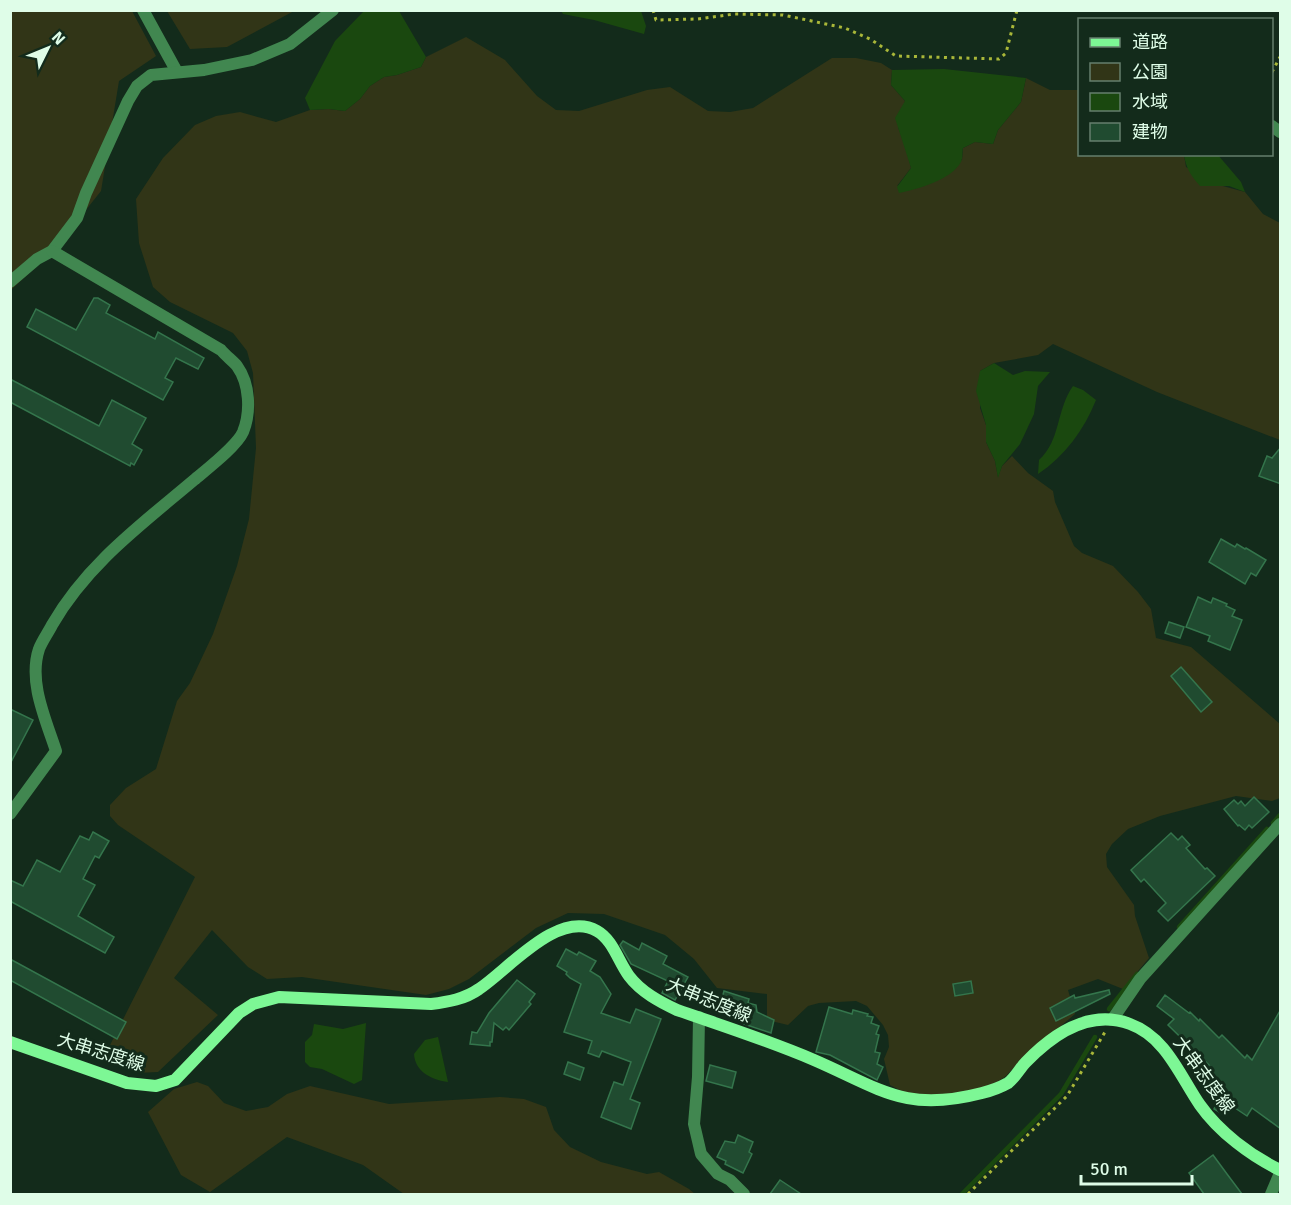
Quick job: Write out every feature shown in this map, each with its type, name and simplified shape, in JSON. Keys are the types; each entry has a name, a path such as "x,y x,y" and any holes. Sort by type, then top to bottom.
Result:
{"main road":[{"name":"大串志度線","path":"10,1042 127,1083 156,1086 175,1080 238,1013 253,1004 279,997 431,1004 447,1002 463,998 479,990 549,936 574,927 596,930 605,937 629,976 658,1001 814,1060 868,1086 896,1096 921,1101 950,1101 1008,1083 1034,1055 1070,1027 1087,1021 1112,1020 1129,1024 1155,1039 1167,1053 1201,1106 1218,1126 1261,1160 1281,1172"}],"street":[{"path":"143,10 177,72"},
{"path":"10,282 37,259 52,251 77,218 128,101 137,86 151,75 204,70 252,60 290,44 333,10"},
{"path":"10,814 56,751 39,697 35,674 39,649 57,616 82,581 109,551 218,460 242,433 248,408 246,387 238,367 221,350 52,251"},
{"path":"1112,1020 1140,979 1281,824"},
{"path":"699,1017 698,1077 694,1124 701,1154 718,1174 730,1180 744,1194"},
{"path":"1271,1194 1281,1172"}],"path":[{"path":"653,10 656,20 698,19 734,14 783,15 845,28 870,39 896,56 999,59 1006,53 1017,10"},
{"path":"783,15 786,10"},
{"path":"1273,70 1281,57"},
{"path":"968,1194 1067,1096 1112,1020"}],"green space":[{"path":"11,11 132,11 156,56 119,81 101,191 54,250 11,290"},
{"path":"167,11 294,11 227,47 190,49"},
{"path":"466,37 505,60 537,96 556,110 579,111 647,90 670,87 708,111 730,112 753,108 832,58 856,58 881,63 892,70 891,85 905,101 898,127 911,168 897,186 962,160 963,148 975,142 993,144 998,130 1021,102 1026,78 1050,90 1078,90 1078,156 1184,156 1186,167 1219,185 1245,192 1263,214 1280,223 1280,440 1157,392 1053,344 1038,355 994,363 980,371 980,408 986,425 986,442 995,461 998,477 1002,466 1012,456 1028,473 1053,491 1055,502 1074,546 1082,553 1113,566 1138,592 1151,609 1156,638 1191,647 1280,724 1280,798 1272,801 1236,796 1160,816 1128,829 1112,844 1106,854 1107,867 1134,905 1135,916 1149,958 1123,989 1098,979 1068,990 1075,1014 1022,1059 1006,1076 987,1089 953,1098 907,1094 890,1085 884,1059 889,1047 888,1035 883,1025 867,1006 856,1001 819,1003 808,1006 788,1025 767,1020 767,994 717,988 694,959 665,935 604,914 568,913 536,928 469,979 449,989 426,995 302,977 267,979 248,967 212,930 174,978 218,1015 158,1072 135,1073 104,1057 195,877 118,825 110,816 110,805 126,788 156,769 177,701 190,683 213,634 237,566 249,519 256,448 253,373 247,351 233,333 170,302 153,287 139,243 136,199 163,158 195,125 216,116 240,112 276,122 310,110 345,111 360,99 370,86 384,77 421,67 426,57"},
{"path":"197,1082 208,1086 224,1103 246,1111 268,1107 287,1094 310,1086 389,1104 500,1097 524,1099 546,1107 554,1130 570,1147 601,1162 647,1174 659,1172 695,1194 404,1194 363,1165 287,1137 210,1192 181,1175 148,1112 174,1089"}],"water":[{"path":"364,11 399,11 426,57 421,67 384,77 370,86 360,99 345,111 310,110 305,98 335,41"},
{"path":"561,11 641,11 646,26 644,34 563,14"},
{"path":"944,69 1026,78 1021,102 998,130 993,144 975,142 963,148 961,162 950,174 924,186 899,193 897,187 911,168 895,118 905,101 891,85 892,70"},
{"path":"1184,156 1219,156 1241,182 1245,192 1229,186 1200,186 1186,164"},
{"path":"994,363 1013,375 1025,371 1050,372 1038,386 1034,414 1020,444 1002,466 998,478 995,461 986,442 986,425 976,391 980,371"},
{"path":"1073,386 1096,400 1073,442 1038,474 1039,460 1051,443"},
{"path":"366,1023 362,1080 354,1084 322,1069 310,1067 305,1062 305,1042 312,1035 314,1024 343,1029"},
{"path":"438,1037 448,1082 425,1074 417,1066 415,1060 414,1054 425,1040"}],"building":[{"path":"94,298 110,305 106,313 155,339 158,332 204,358 198,369 176,358 165,378 173,382 163,400 27,327 36,309 76,330"},
{"path":"10,379 99,426 112,400 146,418 132,444 142,450 134,465 131,463 130,466 10,402"},
{"path":"1281,447 1281,484 1259,476 1267,456 1272,458"},
{"path":"1221,539 1235,547 1237,544 1246,548 1266,560 1256,576 1251,573 1245,584 1209,562"},
{"path":"1198,597 1211,603 1213,598 1227,604 1226,606 1235,610 1232,616 1242,620 1230,650 1208,641 1210,636 1186,627"},
{"path":"1169,622 1184,627 1180,638 1165,633"},
{"path":"1181,667 1212,702 1201,712 1171,676"},
{"path":"10,709 33,720 10,764"},
{"path":"1254,797 1269,812 1252,828 1249,825 1245,830 1238,826 1224,809 1234,800 1238,804 1241,801 1245,806"},
{"path":"93,832 109,841 99,858 95,856 83,879 95,885 78,916 114,937 105,953 10,901 10,880 23,886 37,860 60,872 80,836 89,840"},
{"path":"1171,833 1178,840 1182,836 1190,845 1186,848 1205,869 1207,868 1215,876 1168,921 1158,911 1166,903 1144,879 1141,882 1131,870"},
{"path":"623,941 639,950 642,943 667,956 663,964 688,977 675,1000 662,993 668,981 631,964 620,945"},
{"path":"566,949 577,955 579,952 596,961 590,971 600,977 611,994 601,1013 630,1023 636,1009 661,1019 630,1099 640,1103 631,1129 601,1117 614,1082 623,1085 631,1062 602,1051 599,1057 588,1053 592,1041 564,1032 581,984 557,966"},
{"path":"10,959 126,1022 117,1039 10,980"},
{"path":"517,980 535,994 529,1002 531,1004 509,1030 506,1027 503,1030 494,1023 490,1046 470,1044 472,1032 477,1033 489,1013"},
{"path":"971,981 973,993 955,996 953,984"},
{"path":"1109,990 1110,994 1056,1021 1050,1008 1074,995 1075,998"},
{"path":"724,991 749,999 748,1003 756,1005 757,1012 774,1020 771,1033 744,1024 746,1017 719,1009"},
{"path":"1165,995 1199,1021 1200,1019 1219,1038 1222,1035 1245,1058 1247,1055 1252,1060 1281,1009 1281,1129 1252,1108 1247,1116 1232,1106 1226,1116 1214,1109 1222,1092 1202,1072 1209,1065 1168,1025 1174,1019 1157,1006"},
{"path":"829,1007 852,1014 853,1010 868,1014 867,1016 873,1017 871,1023 879,1026 875,1052 880,1053 877,1064 883,1067 877,1080 830,1055 816,1052"},
{"path":"568,1062 584,1068 580,1080 564,1074"},
{"path":"710,1065 736,1072 732,1088 706,1081"},
{"path":"738,1135 753,1142 749,1152 752,1154 743,1173 717,1157 725,1141 735,1143"},
{"path":"1213,1155 1242,1194 1204,1194 1189,1173"},
{"path":"780,1180 801,1194 770,1194"}],"waterway":[{"path":"1273,823 1280,815"},
{"path":"1179,927 1267,829"},
{"path":"1109,1009 1137,974"},
{"path":"962,1194 1061,1094 1095,1037"}]}
